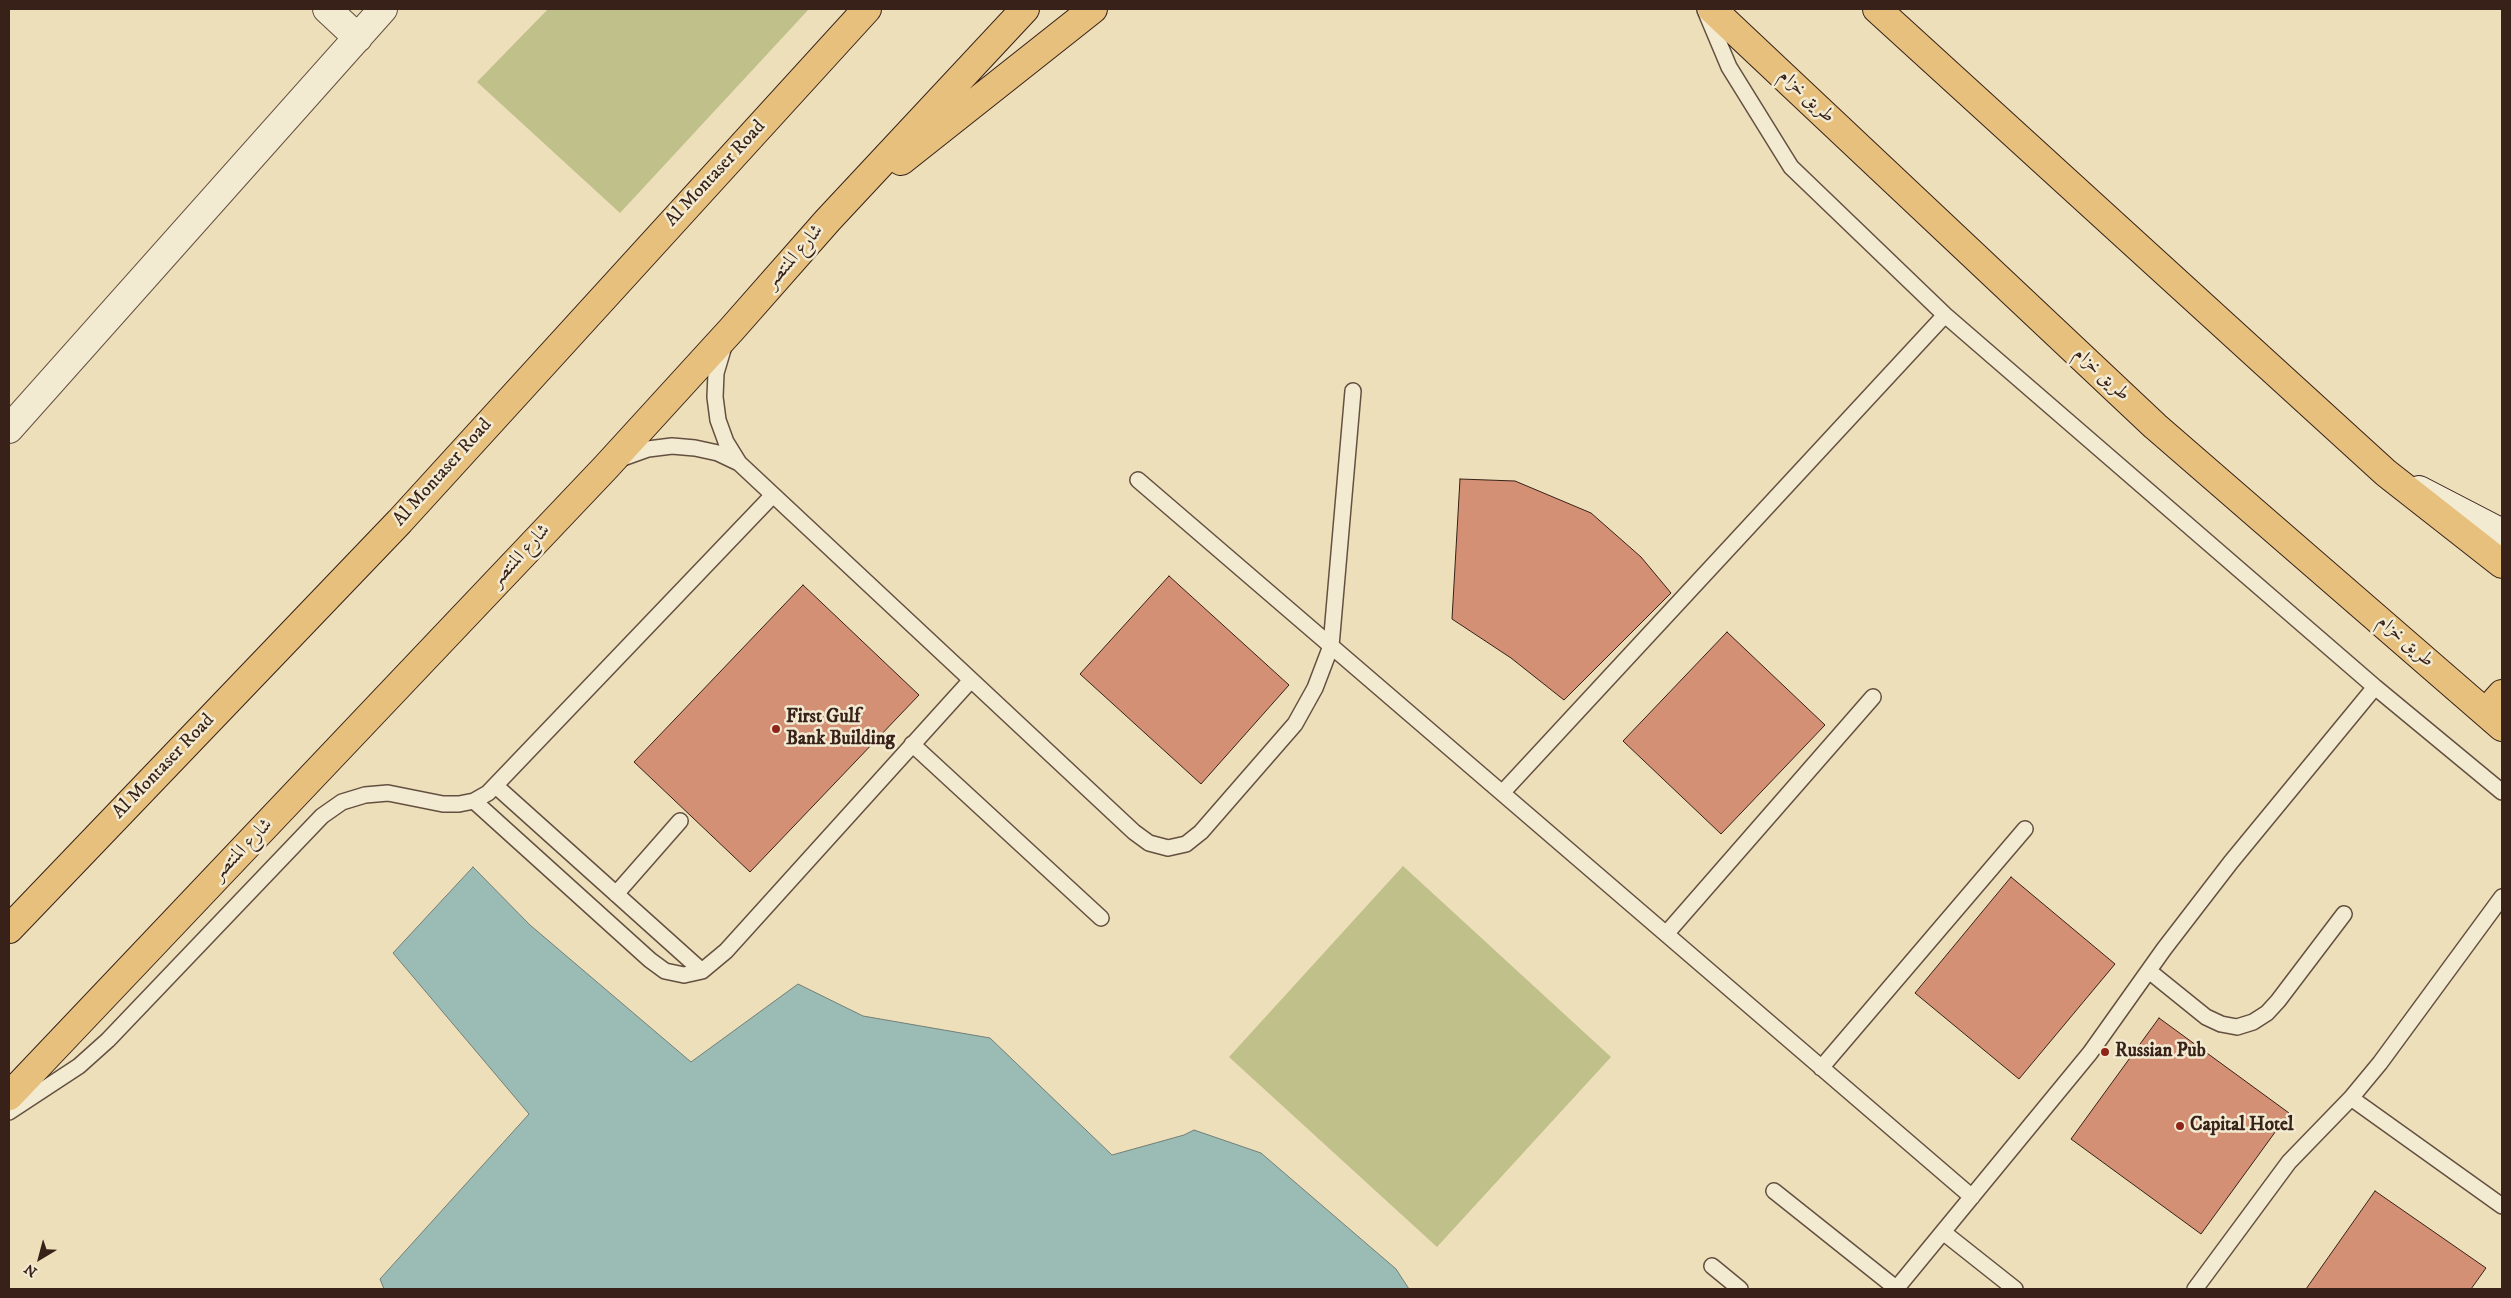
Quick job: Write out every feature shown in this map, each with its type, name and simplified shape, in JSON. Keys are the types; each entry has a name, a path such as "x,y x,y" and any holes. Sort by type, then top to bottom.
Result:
{"main road":[{"name":"Al Montaser Road","path":"9,929 393,528 867,9"},
{"name":"شارع المنتصر","path":"9,1096 606,467 828,220 1025,9"},
{"path":"828,220 1094,9"},
{"name":"طريق خزام","path":"1712,9 2155,426 2497,711"},
{"path":"1877,9 2386,473 2502,564"}],"street":[{"path":"326,9 358,38"},
{"path":"9,429 383,9"},
{"path":"2386,473 2502,533"}],"lane":[{"path":"1705,9 1729,67 1791,167 1945,315 2375,687 2502,792"},
{"path":"1502,793 1945,315"},
{"path":"732,329 722,350 716,373 715,397 718,420 726,442 739,463 1134,832 1149,843 1168,848 1186,844 1201,832 1270,756 1295,724 1315,688 1331,646 1353,391"},
{"path":"606,467 626,456 648,449 672,446 718,453 739,463"},
{"path":"1138,480 1972,1197"},
{"path":"9,1112 79,1066 108,1040 322,816 342,802 365,795 388,793 443,804 474,801 496,786 773,495"},
{"path":"474,801 650,960 665,971 684,975 702,971 726,951 971,680"},
{"path":"1774,1191 1896,1289 2090,1054 2149,971 2231,862 2375,687"},
{"path":"1666,934 1873,697"},
{"path":"912,744 1101,918"},
{"path":"496,786 702,971"},
{"path":"616,894 680,821"},
{"path":"1822,1068 2025,829"},
{"path":"2195,1289 2289,1162 2351,1098 2380,1064 2500,904"},
{"path":"2149,971 2206,1017 2221,1024 2238,1027 2253,1022 2268,1013 2344,914"},
{"path":"2351,1098 2502,1206"},
{"path":"1943,1232 2015,1289"},
{"path":"1712,1266 1740,1289"}],"green space":[{"path":"548,9 809,9 620,213 477,82"},
{"path":"1403,866 1611,1057 1437,1247 1229,1057"}],"water":[{"path":"473,867 530,925 691,1062 798,984 863,1016 990,1038 1112,1155 1184,1135 1194,1130 1261,1153 1396,1269 1409,1289 384,1289 380,1279 529,1114 393,953"}],"building":[{"path":"1460,479 1515,481 1591,513 1641,557 1671,593 1564,700 1511,658 1452,619"},
{"path":"1169,576 1289,685 1201,784 1080,674"},
{"name":"First Gulf Bank Building","path":"803,585 919,695 750,872 634,762"},
{"path":"1727,632 1825,725 1721,834 1623,741"},
{"path":"2011,877 2115,964 2019,1079 1915,993"},
{"name":"Capital Hotel","path":"2159,1018 2289,1113 2201,1234 2071,1139"},
{"path":"2375,1191 2486,1268 2471,1289 2306,1289"}],"place":[{"name":"First Gulf Bank Building","path":"776,729"},
{"name":"Russian Pub","path":"2105,1052"},
{"name":"Capital Hotel","path":"2180,1126"}]}
